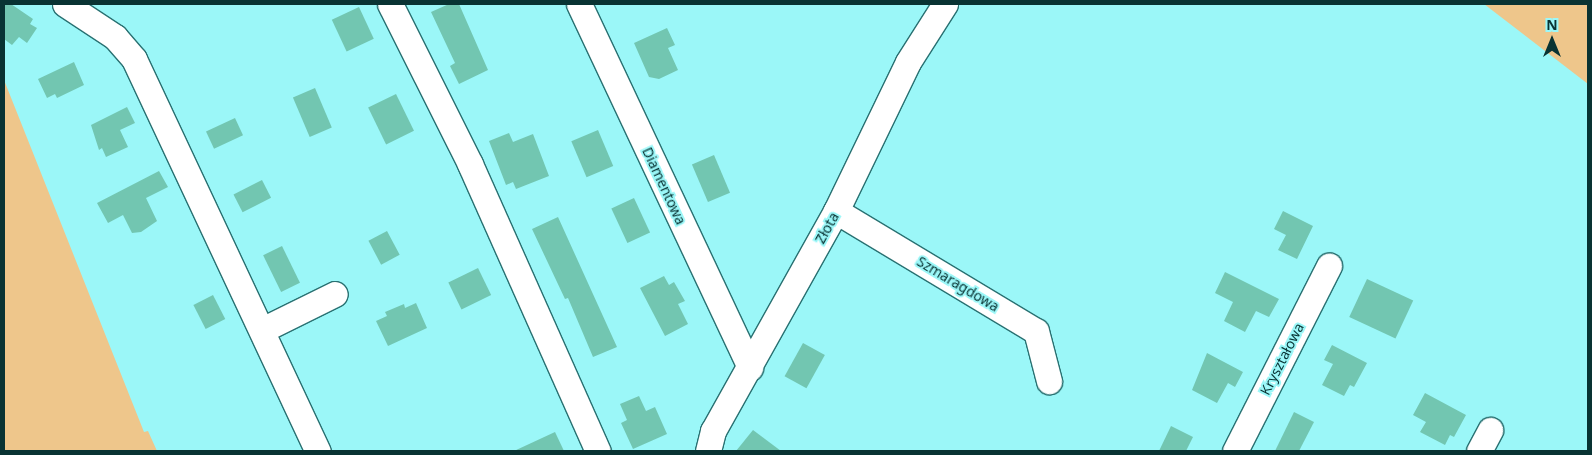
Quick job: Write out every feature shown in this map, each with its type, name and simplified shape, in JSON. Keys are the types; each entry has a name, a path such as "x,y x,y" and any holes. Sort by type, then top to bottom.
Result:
{"street":[{"path":"65,4 115,37 134,59 318,451"},
{"path":"390,4 470,164 598,451"},
{"name":"Diamentowa","path":"579,4 750,368"},
{"name":"Złota","path":"708,451 713,431 750,368 836,211 908,62 944,4"},
{"name":"Szmaragdowa","path":"836,211 1036,331 1049,381"},
{"name":"Kryształowa","path":"1235,451 1329,266"},
{"path":"262,330 335,294"}],"shaded area":[{"path":"1484,4 1588,4 1588,84"},
{"path":"4,80 144,432 148,431 157,451 4,451"}],"building":[{"path":"4,4 11,4 33,19 30,24 37,28 27,43 19,37 12,45 4,39"},
{"path":"449,4 459,4 488,70 459,84 450,66 455,63 431,12"},
{"path":"359,7 374,39 347,51 332,20"},
{"path":"667,28 675,45 668,48 678,70 659,79 649,77 634,43"},
{"path":"74,62 84,85 57,98 55,94 47,98 38,79"},
{"path":"315,88 332,128 310,137 293,97"},
{"path":"396,94 414,131 386,144 368,108"},
{"path":"127,107 135,123 120,130 128,147 106,157 102,148 99,150 91,125"},
{"path":"235,118 243,135 214,149 206,132"},
{"path":"598,130 613,166 587,177 571,141"},
{"path":"509,133 513,142 533,134 549,176 516,189 513,182 506,185 489,141"},
{"path":"714,155 730,193 708,202 692,164"},
{"path":"159,171 168,187 146,198 157,221 141,232 132,233 123,215 108,223 97,203"},
{"path":"262,180 271,198 243,212 233,195"},
{"path":"634,198 650,232 627,243 611,209"},
{"path":"1283,211 1313,226 1297,259 1278,250 1286,235 1274,229"},
{"path":"558,217 617,347 593,357 568,298 565,299 532,229"},
{"path":"387,231 400,255 381,265 368,241"},
{"path":"282,246 300,283 281,292 263,255"},
{"path":"478,268 491,295 461,309 448,282"},
{"path":"1225,272 1279,299 1269,317 1256,311 1245,332 1224,321 1233,302 1215,293"},
{"path":"664,276 669,285 674,282 685,301 678,304 688,324 665,336 640,288"},
{"path":"1367,279 1413,301 1395,339 1349,317"},
{"path":"213,295 225,319 206,329 193,305"},
{"path":"416,303 427,328 388,346 376,321 387,316 385,312 404,304 405,308"},
{"path":"803,343 825,355 806,388 785,376"},
{"path":"1332,345 1367,363 1354,387 1350,385 1344,396 1322,385 1333,364 1324,360"},
{"path":"1207,353 1243,372 1235,387 1228,383 1217,403 1192,390"},
{"path":"1425,393 1466,415 1454,437 1450,435 1445,445 1420,432 1426,422 1413,415"},
{"path":"639,396 646,411 655,407 667,434 633,449 621,423 627,420 620,404"},
{"path":"1294,412 1314,422 1299,451 1275,451"},
{"path":"1171,426 1193,437 1186,451 1159,451"},
{"path":"753,430 781,451 736,451"},
{"path":"555,432 564,451 514,451"}]}
